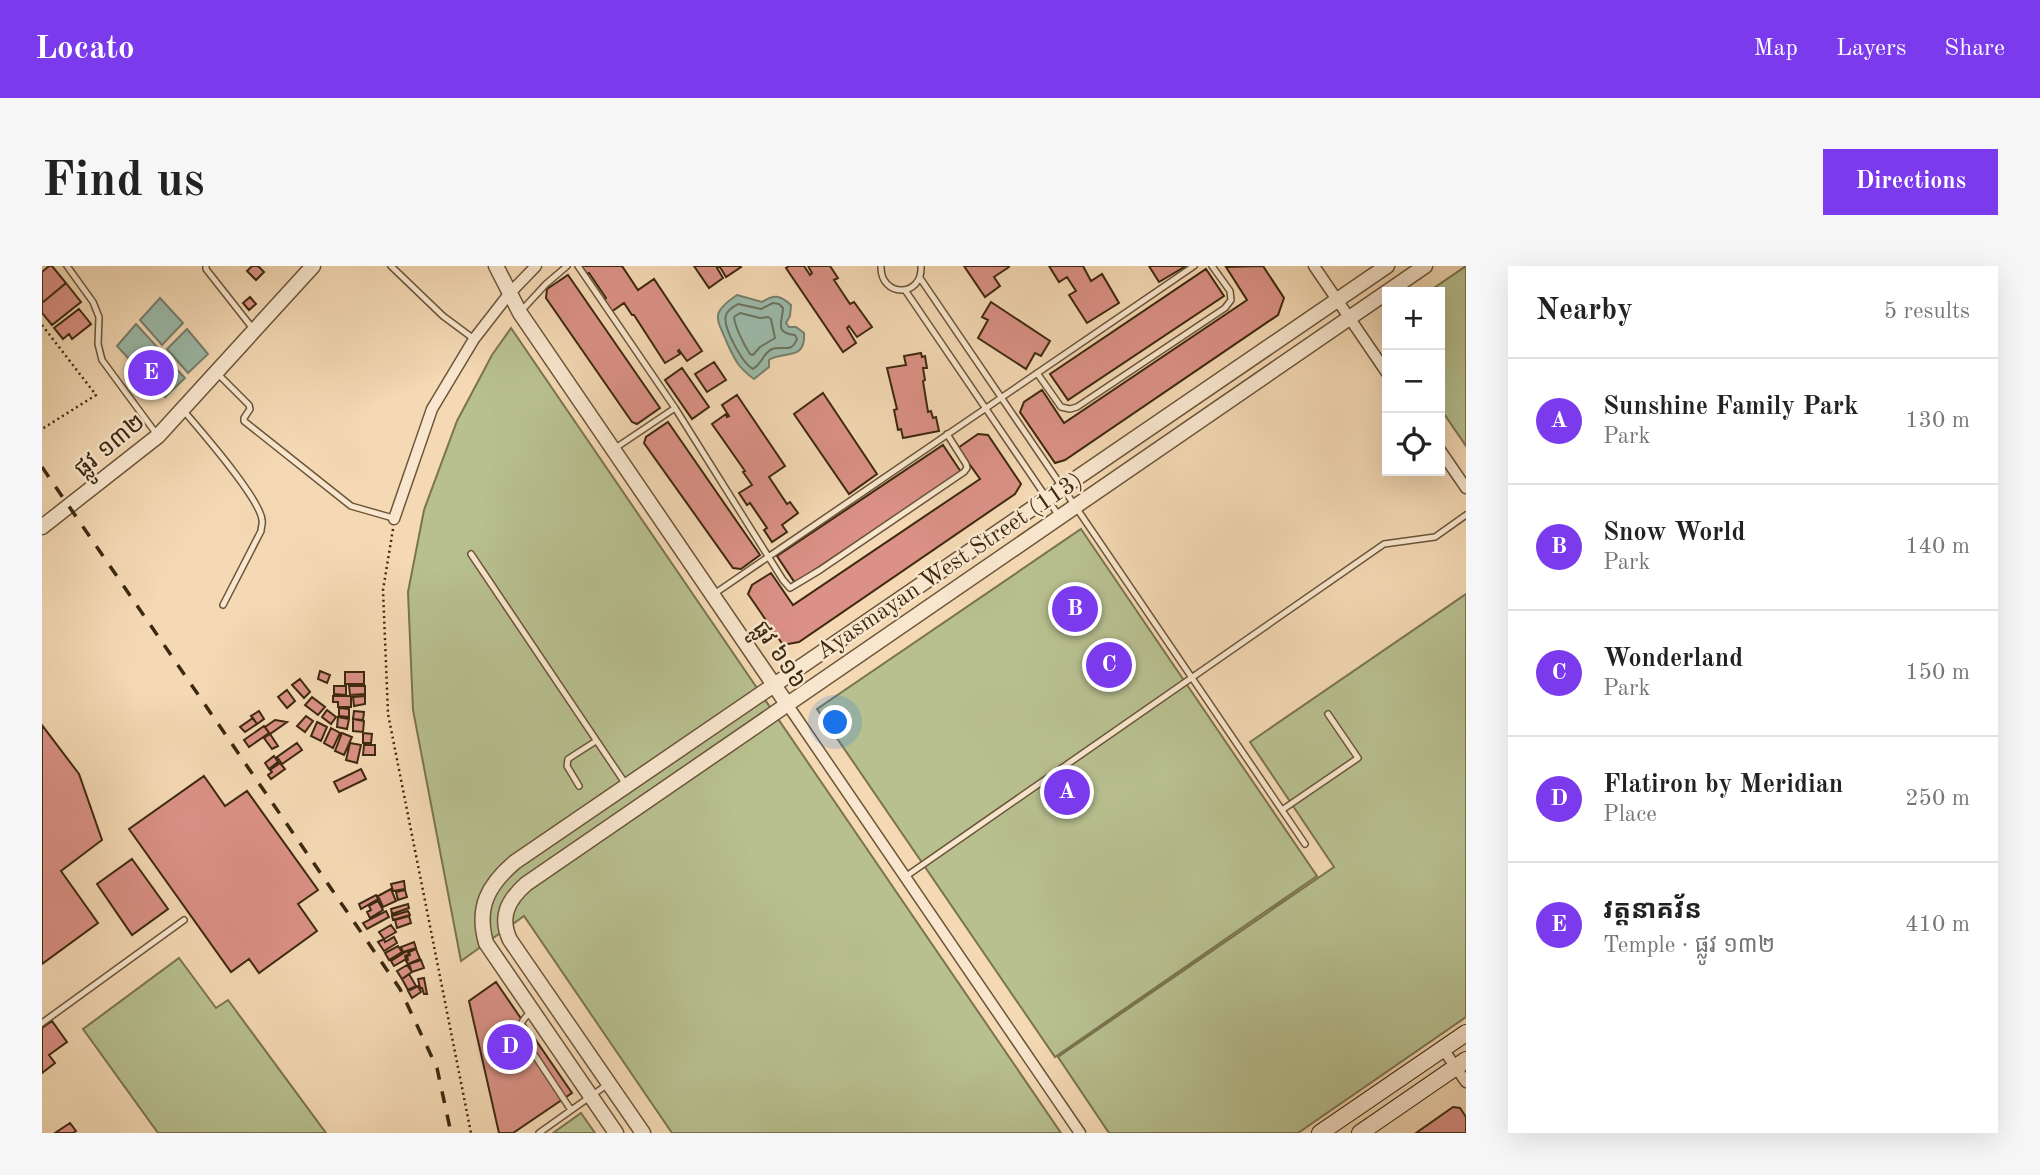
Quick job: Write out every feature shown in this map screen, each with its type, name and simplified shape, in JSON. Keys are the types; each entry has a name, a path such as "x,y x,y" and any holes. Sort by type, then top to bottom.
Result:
{"main road":[{"path":"1320,1133 1466,1033"},
{"path":"1360,1133 1461,1063"}],"street":[{"name":"ផ្លូវ ១៣២","path":"42,527 158,436 313,266"},
{"name":"ផ្លូវ ៦១៦","path":"496,266 520,313 1080,1133"},
{"path":"394,519 432,409 474,340 509,294 536,266"},
{"path":"1314,266 1382,366"},
{"name":"Ayasmayan West Street (113)","path":"532,1011 486,943 482,920 484,905 488,892 499,875 1387,266"},
{"name":"Ayasmayan West Street (113)","path":"608,1083 510,940 505,929 505,918 511,898 526,884 640,805 1425,266"},
{"path":"1224,377 1236,396"},
{"path":"1445,457 1466,488"},
{"path":"974,548 987,567"},
{"path":"627,786 640,805"},
{"path":"532,1011 616,1133"},
{"path":"1443,1049 1461,1063 1466,1082"},
{"path":"608,1083 643,1133"}],"lane":[{"path":"67,266 93,302 99,317 98,344 102,360 158,436"},
{"path":"206,266 254,330"},
{"path":"390,266 443,316 474,340"},
{"path":"520,313 568,266"},
{"path":"578,266 675,408 790,588 967,468 947,434"},
{"path":"881,266 881,274 888,286 894,289 905,290 920,278"},
{"path":"920,266 920,278 1305,844"},
{"path":"712,595 1195,266"},
{"path":"1037,373 1061,407 1077,407 1225,308 1231,300 1230,291 1212,266"},
{"path":"905,290 1060,517"},
{"path":"216,372 249,405 250,409 244,421 351,506 394,519"},
{"path":"613,450 675,408"},
{"path":"182,409 222,456 257,506 262,520 261,531 223,606"},
{"path":"905,877 1384,544 1435,537 1466,516"},
{"path":"471,554 627,786"},
{"path":"1282,810 1358,758 1328,714"},
{"path":"579,786 567,766 568,759 596,741"},
{"path":"42,1023 184,920"},
{"path":"532,1011 524,1018 520,1033 571,1110"},
{"path":"539,1133 608,1083"}],"path":[{"path":"42,325 96,395 42,429"},
{"path":"394,519 383,590 388,713 471,1133"}],"green space":[{"path":"1466,266 1466,446 1445,415 1445,287 1435,287"},
{"path":"511,328 1061,1133 672,1133 524,916 461,961 413,710 408,592 424,510 457,421 492,355"},
{"path":"1081,529 1317,876 1055,1057 817,709"},
{"path":"1466,594 1466,1017 1298,1133 1109,1133 1058,1057 1334,867 1250,742"},
{"path":"179,958 216,1008 228,1000 326,1133 158,1133 83,1029"},
{"path":"581,1113 595,1133 553,1133"}],"water":[{"path":"737,295 762,302 774,297 784,299 791,305 786,323 804,333 804,342 797,352 769,360 769,367 754,379 736,360 719,322 722,307"},
{"path":"160,298 183,323 162,345 140,320"},
{"path":"136,324 158,348 139,370 117,346"},
{"path":"187,329 208,354 188,373 167,349"},
{"path":"162,354 185,378 165,397 143,374"}],"building":[{"path":"52,266 66,283 42,303 42,272"},
{"path":"252,266 258,266 264,272 256,280 247,271"},
{"path":"581,266 622,266 638,290 654,279 702,351 687,361 679,350 680,354 665,363 624,303 611,312 603,300 606,298"},
{"path":"694,266 741,267 726,277 720,267 717,268 723,278 709,288"},
{"path":"804,266 810,275 812,273 808,266 830,266 838,278 834,280 850,304 854,302 872,327 857,337 849,326 847,328 856,343 843,352 786,268"},
{"path":"964,266 1009,267 994,277 1000,286 985,297"},
{"path":"1049,266 1083,266 1091,281 1102,274 1119,303 1087,323 1069,295 1076,291 1067,277 1059,282"},
{"path":"1149,266 1186,266 1159,282"},
{"path":"1263,266 1284,298 1278,315 1065,460 1055,463 1020,412 1024,402 1042,390 1064,423 1247,300 1226,267"},
{"path":"1206,269 1224,296 1068,400 1050,374"},
{"path":"568,275 660,408 637,424 632,422 546,298 547,289"},
{"path":"66,283 81,302 52,325 42,313 42,303"},
{"path":"250,297 256,304 249,310 243,303"},
{"path":"991,302 1050,341 1041,356 1035,353 1026,369 978,338 988,320 982,317"},
{"path":"79,309 91,324 72,339 69,334 63,339 54,328"},
{"path":"921,353 922,357 925,356 927,368 923,368 923,381 928,412 931,411 933,418 936,417 939,431 903,438 901,429 898,430 894,410 897,409 887,368 906,365 904,356"},
{"path":"714,362 726,380 707,392 695,374"},
{"path":"682,368 709,407 692,419 665,380"},
{"path":"823,393 877,474 849,494 794,414"},
{"path":"737,395 785,466 769,477 787,504 790,502 798,513 782,525 787,532 772,542 764,530 767,528 750,503 747,505 739,493 752,485 743,472 745,471 712,424 726,414 729,416 722,405"},
{"path":"668,422 760,555 741,569 733,568 644,443 646,437"},
{"path":"978,434 988,435 1021,484 1015,494 799,642 783,645 748,594 752,585 771,573 793,605 980,479 958,448"},
{"path":"943,445 961,472 795,583 777,556"},
{"path":"320,671 330,675 327,683 318,679"},
{"path":"345,672 364,672 364,684 345,684"},
{"path":"300,679 310,692 304,698 292,685"},
{"path":"334,686 346,686 346,695 334,694"},
{"path":"349,686 365,686 365,694 350,695"},
{"path":"287,690 295,701 287,708 278,697"},
{"path":"333,696 351,696 351,707 338,707 338,702 333,702"},
{"path":"365,696 365,704 354,706 353,697"},
{"path":"312,697 325,707 318,715 305,705"},
{"path":"339,708 349,709 349,717 339,716"},
{"path":"327,710 336,717 331,724 322,717"},
{"path":"259,711 264,719 257,724 251,716"},
{"path":"354,711 364,712 363,720 353,719"},
{"path":"306,716 313,721 305,732 297,726"},
{"path":"338,717 349,719 347,729 337,727"},
{"path":"253,718 257,724 245,732 240,727"},
{"path":"353,719 364,721 363,732 353,731"},
{"path":"275,720 287,722 270,734 265,727"},
{"path":"317,722 327,727 321,741 311,736"},
{"path":"42,725 79,774 102,840 61,871 98,923 42,964"},
{"path":"264,726 269,733 249,747 244,740"},
{"path":"331,728 340,733 333,748 324,743"},
{"path":"342,733 352,737 344,755 335,751"},
{"path":"363,733 372,734 371,743 363,743"},
{"path":"270,734 278,746 272,749 264,738"},
{"path":"297,743 302,750 282,764 277,757"},
{"path":"350,743 361,745 357,763 346,760"},
{"path":"364,745 375,745 375,755 363,755"},
{"path":"274,756 278,762 269,769 265,763"},
{"path":"280,763 285,769 271,779 268,775 272,772 270,770"},
{"path":"361,769 366,779 339,792 334,782"},
{"path":"204,776 225,806 247,791 318,890 298,904 317,931 259,973 249,959 231,972 129,829"},
{"path":"132,859 168,909 132,935 97,884"},
{"path":"404,881 405,889 393,891 391,884"},
{"path":"391,889 396,901 383,907 378,896"},
{"path":"405,890 407,897 398,900 396,892"},
{"path":"376,895 378,899 361,909 359,904"},
{"path":"378,901 383,910 370,918 367,912 371,910 369,906"},
{"path":"408,904 409,908 392,914 391,909"},
{"path":"386,911 389,917 367,929 363,923"},
{"path":"408,911 410,915 393,920 392,916"},
{"path":"409,916 411,923 397,928 395,920"},
{"path":"391,925 396,932 384,939 379,932"},
{"path":"394,937 397,943 384,951 378,942"},
{"path":"414,942 416,948 403,952 401,947"},
{"path":"398,946 402,952 389,960 385,953"},
{"path":"416,949 420,959 408,964 406,961 409,952"},
{"path":"407,951 409,954 405,956 406,959 394,966 391,961"},
{"path":"421,960 424,968 412,972 409,964"},
{"path":"407,965 412,972 402,979 397,971"},
{"path":"409,974 416,986 408,990 402,979"},
{"path":"424,978 427,994 420,988 418,979"},
{"path":"496,982 572,1093 513,1133 499,1133 469,1001"},
{"path":"418,986 421,992 412,998 408,991"},
{"path":"52,1021 67,1042 49,1055 55,1063 42,1073 42,1028"},
{"path":"1453,1107 1460,1108 1466,1117 1466,1133 1416,1133"},
{"path":"70,1123 76,1131 55,1133"}],"railway":[{"path":"42,467 400,989 437,1068 451,1133"}],"place":[{"name":"វត្តនាគវ័ន","path":"151,373"},
{"name":"Snow World","path":"1075,609"},
{"name":"Wonderland","path":"1109,665"},
{"name":"Sunshine Family Park","path":"1067,792"},
{"name":"Flatiron by Meridian","path":"510,1047"}]}
